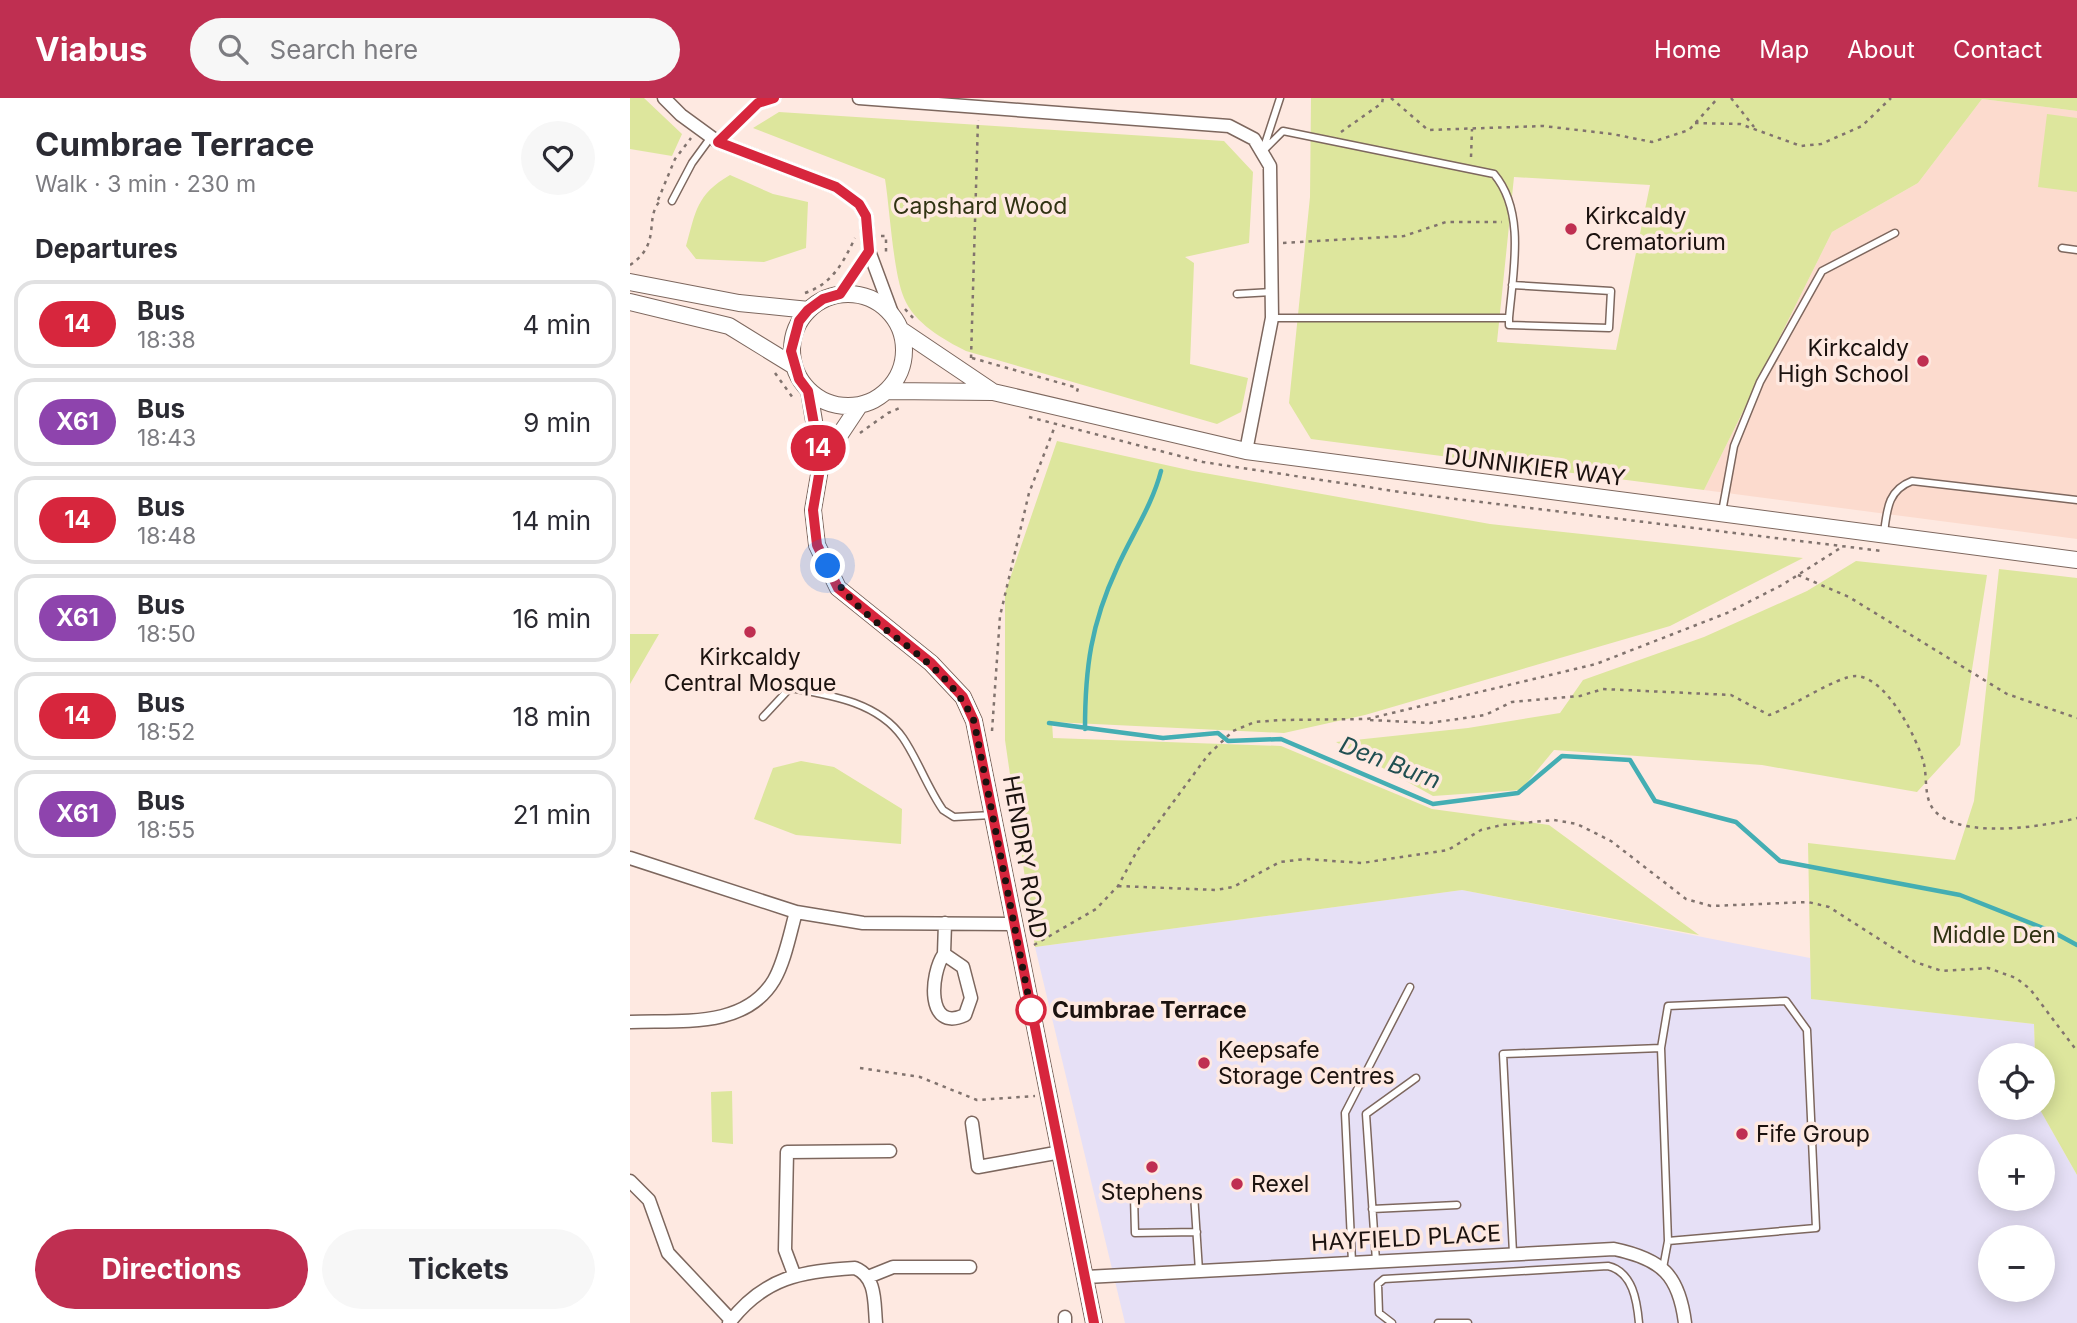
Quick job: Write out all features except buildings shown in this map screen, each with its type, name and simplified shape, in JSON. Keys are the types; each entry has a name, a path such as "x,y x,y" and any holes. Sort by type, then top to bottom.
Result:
{"main road":[{"path":"630,282 739,303 808,310"},
{"path":"840,294 859,295 896,309 901,330 904,362 898,378 888,391 859,406 832,404 808,391 794,366 793,336 808,310 823,299 840,294"},
{"path":"630,302 729,326 794,366"},
{"name":"DUNNIKIER WAY","path":"901,330 993,392"},
{"name":"HENDRY ROAD","path":"808,391 821,463 813,510 817,545 838,588 931,663 963,697 974,721 1094,1323"},
{"name":"DUNNIKIER WAY","path":"888,391 993,392 1246,451 2077,560"},
{"name":"HENDRY ROAD","path":"821,463 859,406"}],"street":[{"path":"664,98 710,136 836,187 849,195 866,216 869,251 896,309"},
{"path":"710,136 758,103 774,98"},
{"path":"859,98 957,102 978,108 1229,126 1254,139 1270,166 1272,318 1246,451"},
{"path":"840,294 869,251"},
{"path":"630,858 796,912 863,923 1013,924"},
{"path":"630,1022 722,1018 749,1007 775,978 796,912"},
{"path":"944,954 954,958 966,972 970,1007 965,1014 957,1018 947,1016 936,1008 933,997 936,964 944,954 945,923"},
{"path":"972,1123 978,1167 1060,1152"},
{"path":"794,1274 785,1250 787,1152 890,1151"},
{"path":"630,1181 649,1200 668,1253 730,1321 762,1292 794,1274 855,1268 872,1283 876,1323"},
{"name":"HAYFIELD PLACE","path":"1086,1277 1614,1249 1635,1253 1663,1268 1675,1281 1682,1296 1685,1323"},
{"path":"868,1277 892,1268 970,1267"}],"lane":[{"path":"1262,152 1278,112 1280,98"},
{"path":"1262,152 1283,131 1494,174 1507,190 1516,245 1512,285 1509,318 1509,325 1609,328 1611,291 1512,285"},
{"path":"672,201 710,136"},
{"path":"1721,513 1734,446 1760,382 1822,271 1895,233"},
{"path":"2062,248 2077,250"},
{"path":"1237,294 1272,292"},
{"path":"1272,318 1509,318"},
{"path":"1884,534 1888,504 1901,485 1912,481 2077,500"},
{"path":"763,717 790,688 828,695 877,712 902,737 943,810 954,817 994,815"},
{"path":"1352,1262 1345,1113 1410,986"},
{"path":"1663,1268 1668,1241 1661,1048 1668,1006 1786,1001 1807,1030 1816,1228 1668,1241"},
{"path":"1513,1253 1503,1054 1661,1048"},
{"path":"1376,1261 1366,1114 1416,1078"},
{"path":"1196,1232 1135,1233 1133,1196 1194,1194 1199,1271"},
{"path":"1372,1209 1457,1205"},
{"path":"1392,1323 1378,1313 1378,1284 1384,1279 1608,1266 1619,1269 1626,1277 1634,1293 1639,1323"},
{"path":"1438,1323 1468,1323"}],"path":[{"path":"1330,141 1382,103 1383,98"},
{"path":"1391,98 1428,130 1543,126 1612,134 1652,142 1689,130 1718,98"},
{"path":"1731,98 1754,127"},
{"path":"1695,123 1754,127 1801,146 1821,144 1862,126 1891,98"},
{"path":"971,358 978,108"},
{"path":"1470,170 1472,129"},
{"path":"630,265 649,248 658,200 675,159 710,136"},
{"path":"658,200 672,201"},
{"path":"1271,243 1404,236 1447,222 1512,222"},
{"path":"798,295 824,284 835,274 855,236 887,236 887,267"},
{"path":"896,309 922,327"},
{"path":"965,356 1078,388 1068,428"},
{"path":"772,370 795,401"},
{"path":"851,441 888,413 905,406"},
{"path":"982,757 994,726 1000,616 1029,493 1055,426 1021,415"},
{"path":"1367,719 1596,664 1727,613 1843,547"},
{"path":"1798,575 1849,597 2007,694 2077,718"},
{"path":"1019,955 1055,930 1096,909 1118,886 1137,851 1218,746 1233,731 1255,722 1367,719 1430,723 1485,715 1512,702 1580,696 1603,689 1731,695 1769,715 1791,707 1832,683 1852,676 1870,678 1885,691 1919,747 1925,768 1926,796 1940,816 1968,828 2054,824 2077,818"},
{"path":"1118,886 1216,890 1233,887 1280,862 1305,859 1362,863 1448,850 1481,830 1502,825 1554,820 1577,824 1611,841 1686,899 1711,906 1808,902 1829,907 1915,962 1942,971 1988,968 2017,978 2030,989 2077,1051"},
{"path":"860,1068 920,1077 977,1100 1049,1095"}],"shaded area":[{"name":"Kirkcaldy High School","path":"1982,99 2077,111 2077,539 1704,490 1832,232 1918,183"},
{"path":"1462,890 1810,958 1812,999 2034,1024 2035,1043 1978,1043 1978,1120 2046,1120 2054,1134 1978,1134 1978,1211 2055,1211 2055,1136 2077,1175 2077,1323 1125,1323 1035,947"}],"green space":[{"path":"630,98 644,98 682,134 672,156 630,149"},
{"path":"1311,98 2077,98 2077,111 1982,99 1918,183 1832,232 1704,490 1311,439 1289,403 1310,197","holes":["1514,177 1650,185 1616,350 1497,342"]},
{"name":"Capshard Wood","path":"779,112 1224,141 1253,172 1249,243 1185,257 1194,263 1190,364 1248,378 1241,412 1217,424 966,351 939,336 915,315 900,287 885,179 753,128"},
{"path":"2047,114 2077,118 2077,192 2038,187"},
{"path":"730,175 773,194 808,202 806,248 764,262 696,259 686,246 695,213 710,190"},
{"path":"1057,441 1193,471 1490,524 1803,558 1670,626 1365,715 1284,733 1052,722 1053,738 1281,746 1432,809 1549,825 1699,935 1462,890 1035,947 1005,740 1005,593"},
{"path":"1856,561 1987,575 1960,745 1917,792 1762,765 1554,750 1521,790 1433,796 1336,742 1468,728 1560,713 1583,680 1704,637 1807,591"},
{"name":"Middle Den","path":"1999,569 2077,578 2077,1175 2046,1120 2055,1120 2055,1043 2035,1043 2034,1024 1811,999 1808,843 1955,860 1974,801"},
{"path":"630,634 659,634 630,684"},
{"path":"801,761 834,767 902,809 901,844 796,835 754,819 773,768"},
{"path":"732,1091 733,1144 712,1142 711,1092"}],"waterway":[{"path":"1085,729 1086,686 1095,627 1108,588 1152,496 1161,471"},
{"name":"Den Burn","path":"1049,723 1163,738 1218,733 1228,741 1281,739 1433,804 1518,793 1562,756 1630,760 1655,801 1736,822 1780,861 1960,895 2053,932 2077,945"}],"bus line":[{"name":"14","path":"774,98 758,103 740,117 718,142 836,187 859,204 866,216 869,232 869,251 840,294 823,299 808,310 799,321 793,336 791,351 794,366 808,391 821,463 813,510 817,545 838,588 931,663 963,697 974,721 1094,1323"}],"place":[{"name":"Kirkcaldy Crematorium","path":"1571,229"},
{"name":"Kirkcaldy High School","path":"1923,361"},
{"name":"Kirkcaldy Central Mosque","path":"750,632"},
{"name":"Cumbrae Terrace","path":"1031,1010"},
{"name":"Keepsafe Storage Centres","path":"1204,1063"},
{"name":"Fife Group","path":"1742,1134"},
{"name":"Stephens","path":"1152,1167"},
{"name":"Rexel","path":"1237,1184"}],"route":[{"path":"828,566 838,588 931,663 963,697 974,721 1031,1010"}]}
